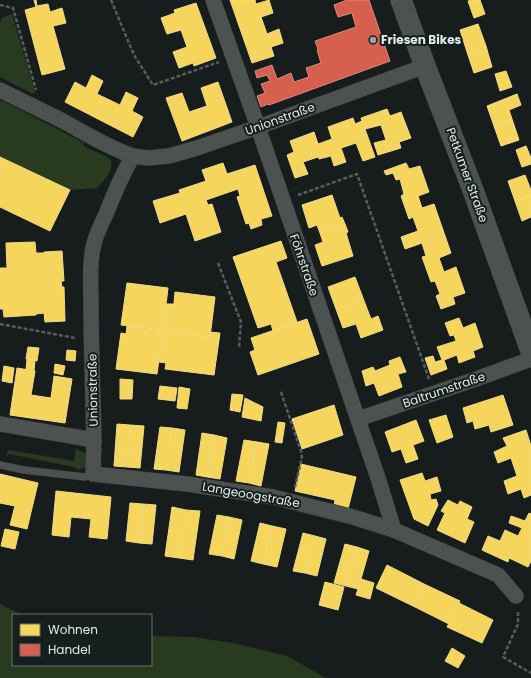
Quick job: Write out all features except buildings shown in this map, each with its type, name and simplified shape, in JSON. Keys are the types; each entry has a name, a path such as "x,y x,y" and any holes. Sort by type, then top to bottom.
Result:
{"main road":[{"name":"Petkumer Straße","path":"401,0 473,190 531,351"}],"street":[{"name":"Föhrstraße","path":"213,0 358,419 394,530"},
{"name":"Unionstraße","path":"0,90 117,150 133,156 148,158 169,156 197,148 425,66"},
{"name":"Unionstraße","path":"94,440 91,264 93,247 97,233 124,170 133,156"},
{"name":"Baltrumstraße","path":"358,419 434,394 531,359"},
{"path":"0,424 94,440 93,474"},
{"name":"Langeoogstraße","path":"93,474 187,484 273,497 353,517 394,530 498,575 516,596"}],"lane":[{"path":"0,465 24,470 85,477 93,474"}],"path":[{"path":"111,0 134,55 153,85 233,57"},
{"path":"0,5 13,8 42,112"},
{"path":"282,200 357,174 434,394"},
{"path":"218,263 241,322 239,348"},
{"path":"0,324 92,341"},
{"path":"281,392 302,457 291,501"},
{"path":"516,596 518,624 503,657 531,673"}],"green space":[{"path":"12,14 35,92 33,94 0,77 0,23 2,18"},
{"path":"0,101 3,101 84,143 83,146 107,157 111,160 111,169 108,176 97,188 70,190 0,157"},
{"path":"76,449 85,453 87,460 86,467 78,470 74,467 9,454 6,456 8,450 74,461"},
{"path":"0,604 21,614 12,614 12,666 152,666 152,636 193,637 233,643 287,656 326,678 0,678"}],"place":[{"name":"Friesen Bikes","path":"373,40"}]}
